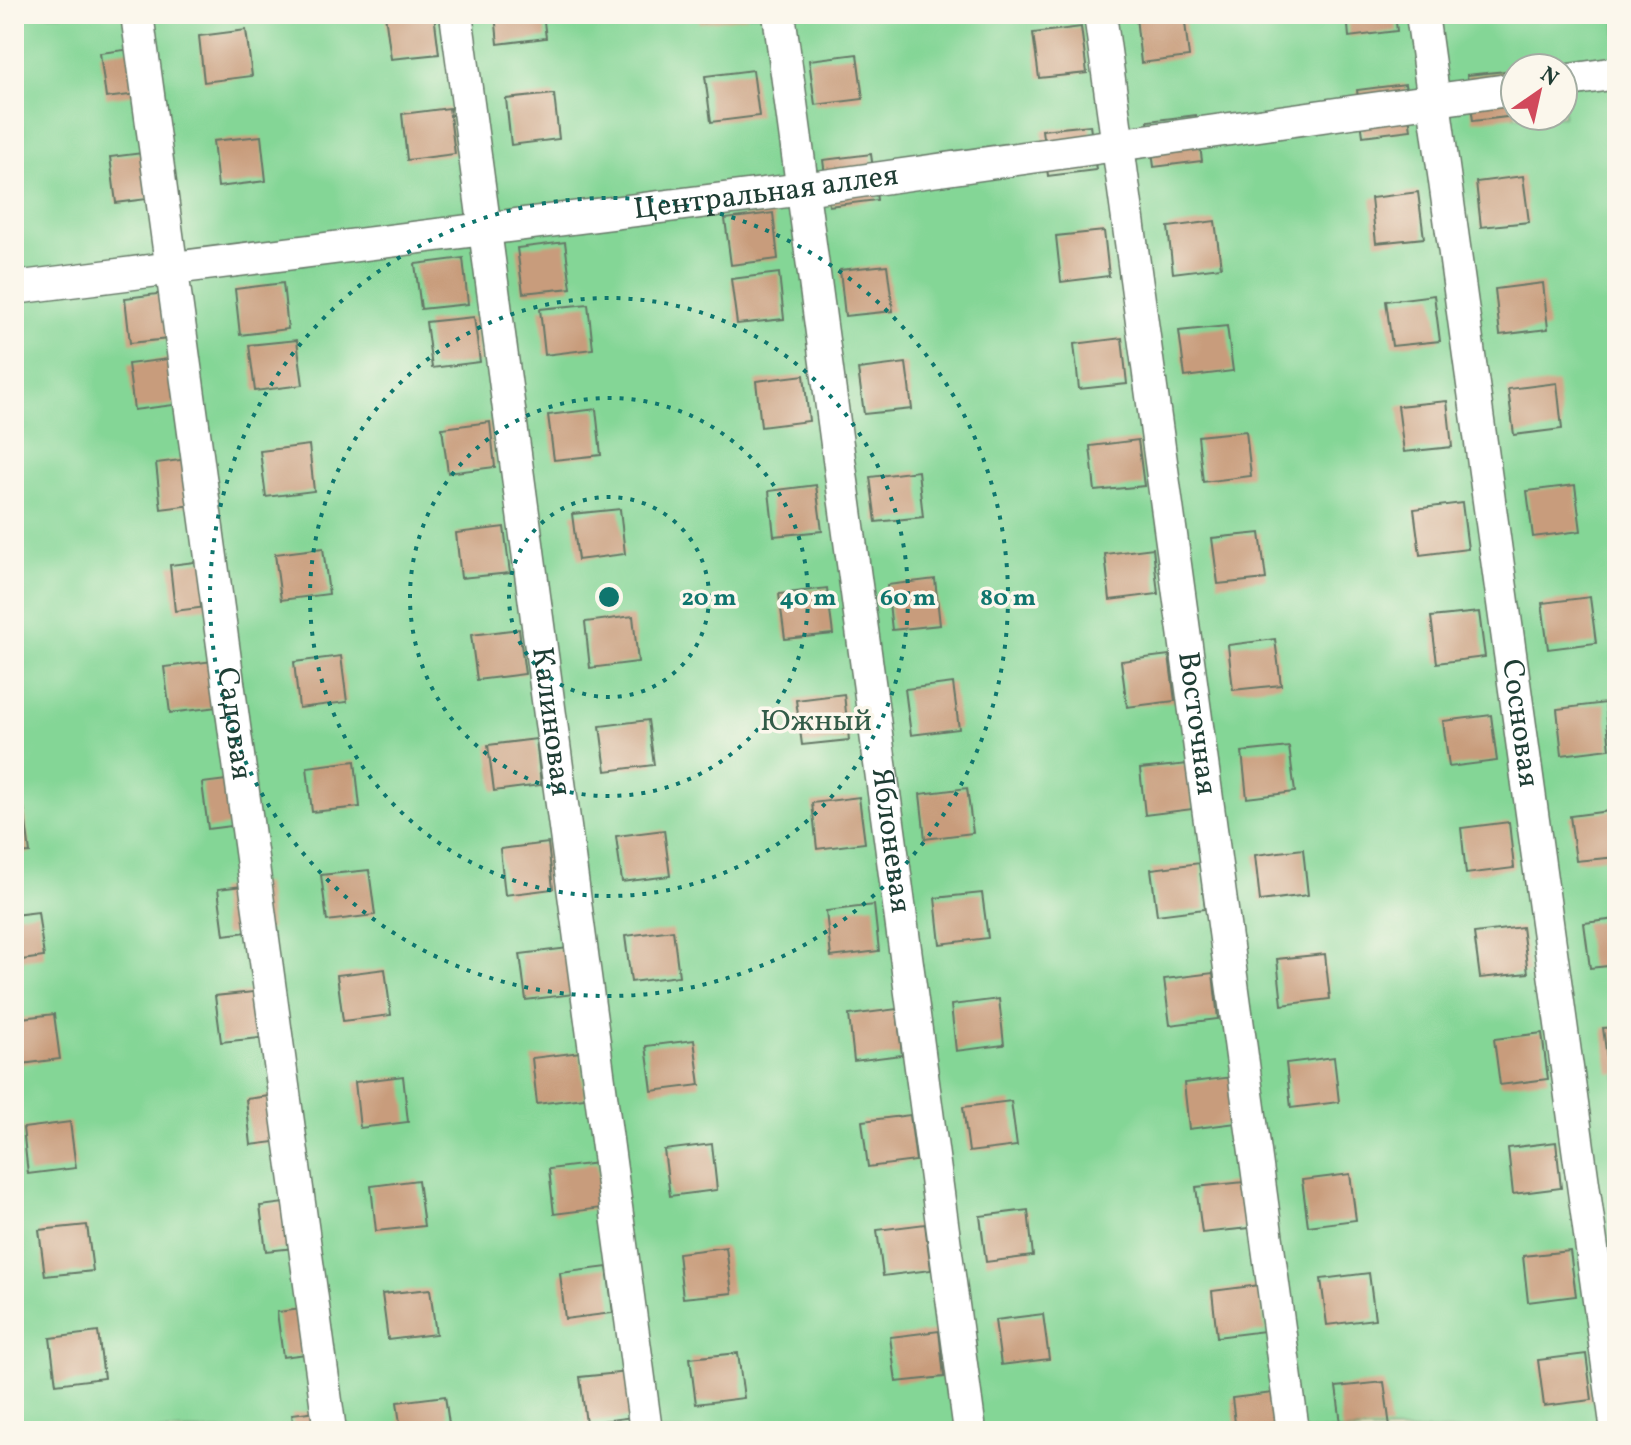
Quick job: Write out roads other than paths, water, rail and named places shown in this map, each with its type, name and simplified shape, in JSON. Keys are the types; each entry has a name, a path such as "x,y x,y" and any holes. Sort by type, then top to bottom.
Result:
{"street":[{"name":"Садовая","path":"137,14 330,1431"},
{"name":"Калиновая","path":"456,14 646,1431"},
{"name":"Яблоневая","path":"779,14 970,1431"},
{"name":"Восточная","path":"1100,14 1293,1431"},
{"name":"Сосновая","path":"1422,14 1617,1431"},
{"path":"1579,79 1617,73"},
{"name":"Центральная аллея","path":"14,288 803,189 1499,92"}],"park label":[{"name":"Южный","path":"816,722"}]}
